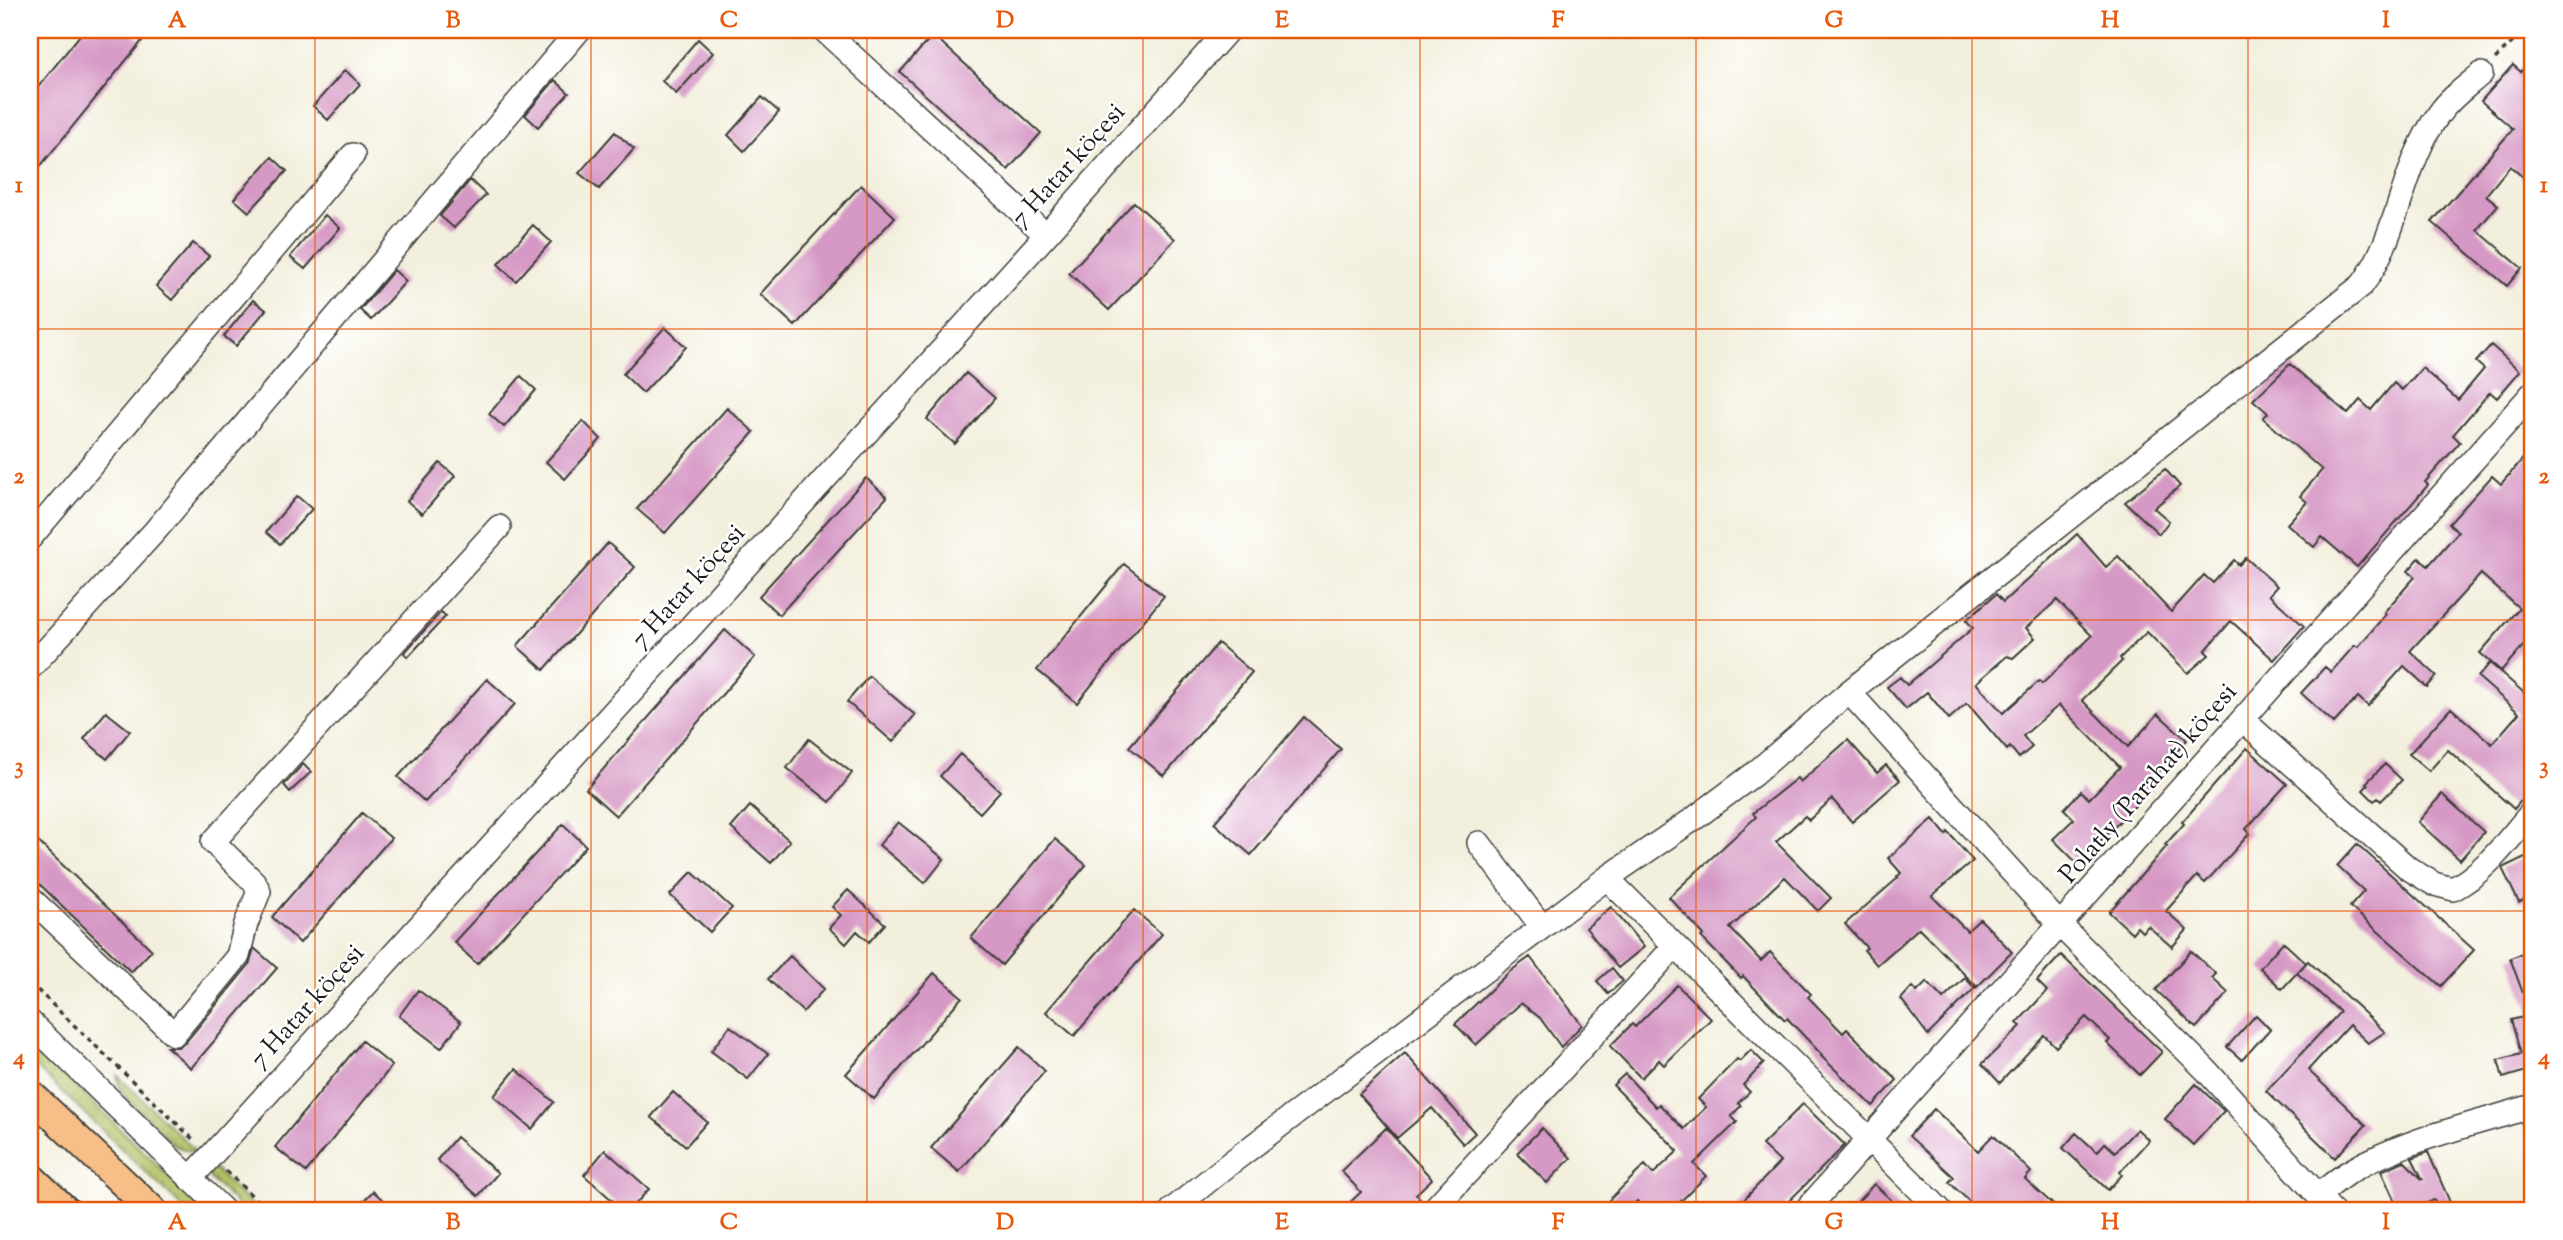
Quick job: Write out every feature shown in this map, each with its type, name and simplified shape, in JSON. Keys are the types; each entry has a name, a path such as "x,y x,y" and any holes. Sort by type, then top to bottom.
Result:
{"main road":[{"path":"30,1094 152,1210"}],"street":[{"path":"30,668 155,531 579,30"},
{"path":"824,30 1046,235"},
{"name":"7 Hatar köçesi","path":"190,1179 1046,235 1227,30"},
{"path":"1172,1210 1607,878 1754,774 1849,692 2362,285 2381,250 2403,190 2438,115 2452,99 2482,74"},
{"path":"30,538 353,155"},
{"name":"Polatly (Parahat) köçesi","path":"1806,1210 2533,393"},
{"path":"30,898 174,1034 238,956 246,924 260,891 213,842 499,527"},
{"path":"1849,692 2061,926 2206,1070 2325,1203 2349,1172 2384,1155 2439,1134 2533,1106"},
{"path":"2243,720 2408,868 2434,884 2453,889 2467,882 2533,811"},
{"path":"1479,843 1542,927"},
{"path":"1607,878 1941,1210"},
{"path":"1433,1210 1675,946"},
{"path":"30,1022 223,1210"}],"path":[{"path":"2482,74 2517,38 2531,30"},
{"path":"30,983 267,1210"}],"green space":[{"path":"30,1042 203,1210 185,1210 30,1061"},
{"path":"117,1075 195,1150 193,1152 175,1146 127,1099 120,1089"},
{"path":"211,1166 257,1210 243,1210 210,1179 208,1173"}],"building":[{"path":"84,30 128,30 142,41 30,179 30,97"},
{"path":"933,35 1041,133 1008,170 900,72"},
{"path":"698,39 713,53 676,94 662,81"},
{"path":"2533,58 2533,186 2510,166 2486,195 2498,205 2477,230 2522,268 2507,286 2432,222 2513,129 2481,101 2513,65 2521,72"},
{"path":"345,70 360,84 328,120 313,106"},
{"path":"555,80 569,93 538,127 525,115"},
{"path":"762,97 779,112 744,151 728,135"},
{"path":"615,132 634,149 599,189 579,173"},
{"path":"272,157 287,171 249,212 234,199"},
{"path":"470,180 486,195 454,228 440,216"},
{"path":"861,185 895,217 795,326 760,294"},
{"path":"1134,202 1175,239 1109,310 1069,273"},
{"path":"325,215 340,228 305,269 290,257"},
{"path":"533,225 551,242 516,281 498,264"},
{"path":"193,243 209,256 172,300 156,286"},
{"path":"394,270 406,281 371,320 360,310"},
{"path":"253,300 266,310 236,346 224,336"},
{"path":"665,327 686,347 643,393 623,374"},
{"path":"2491,345 2520,371 2497,398 2490,392 2453,435 2460,442 2425,482 2428,485 2357,567 2322,537 2314,547 2287,524 2307,502 2300,496 2322,470 2263,418 2268,413 2253,400 2290,364 2348,414 2360,400 2371,410 2394,383 2402,390 2422,368 2458,400 2484,369 2476,362"},
{"path":"966,373 995,398 955,444 927,419"},
{"path":"521,376 536,390 504,427 489,414"},
{"path":"727,408 754,432 665,533 637,509"},
{"path":"583,421 601,439 565,479 546,462"},
{"path":"2533,447 2533,635 2501,671 2480,653 2519,608 2481,574 2410,651 2437,676 2427,687 2404,666 2368,706 2358,697 2334,723 2301,693 2325,667 2331,672 2355,645 2358,647 2415,577 2408,571 2419,558 2428,566 2458,532 2449,524 2492,476 2501,484"},
{"path":"440,463 455,476 422,514 407,501"},
{"path":"2165,469 2180,486 2154,508 2169,521 2159,534 2125,502"},
{"path":"866,478 887,497 779,615 759,596"},
{"path":"297,496 312,509 280,544 266,532"},
{"path":"2077,534 2106,567 2118,556 2171,612 2204,575 2213,583 2234,560 2239,565 2246,558 2277,586 2269,595 2304,626 2274,660 2231,621 2205,651 2209,655 2188,673 2147,632 2120,658 2122,661 2082,700 2128,747 2158,714 2187,740 2155,776 2160,780 2078,864 2053,839 2074,819 2064,809 2081,791 2089,799 2120,767 2059,705 2023,736 2032,747 2019,758 2010,747 2007,750 1967,703 1949,719 1927,692 1906,709 1887,687 1900,677 1907,685 1973,628 1966,620 1996,594 2003,602","holes":["2057,600 2092,636 2042,684 2039,681 2003,713 1976,683 2007,656 2013,658 2035,638 2026,628"]},
{"path":"608,543 635,567 544,670 517,646"},
{"path":"1124,564 1164,596 1077,703 1037,670"},
{"path":"441,612 446,616 408,657 404,653"},
{"path":"725,630 755,657 616,816 586,789"},
{"path":"1218,643 1252,672 1164,776 1129,747"},
{"path":"2490,663 2531,699 2533,697 2533,787 2514,809 2448,750 2429,771 2409,754 2451,708 2492,744 2519,713 2478,677"},
{"path":"869,676 915,715 893,742 847,702"},
{"path":"487,679 515,704 425,802 398,777"},
{"path":"106,712 130,731 107,759 84,739"},
{"path":"1304,717 1341,749 1251,855 1214,823"},
{"path":"809,739 852,773 830,802 787,768"},
{"path":"1848,740 1877,773 1886,765 1900,780 1852,822 1832,799 1809,820 1805,816 1776,842 1831,898 1818,911 1785,877 1730,928 1761,961 1770,952 1811,994 1808,997 1843,1033 1847,1029 1897,1080 1873,1106 1821,1056 1787,1018 1785,1020 1743,976 1741,978 1701,937 1704,935 1669,897 1756,817 1753,813 1797,778 1800,782"},
{"path":"2247,748 2287,784 2246,829 2250,833 2205,883 2197,876 2166,911 2187,930 2172,947 2148,926 2142,932 2137,927 2132,933 2109,912"},
{"path":"960,754 1000,791 980,813 940,776"},
{"path":"303,764 311,772 290,792 284,785"},
{"path":"2385,764 2402,780 2381,801 2378,798 2374,801 2363,790 2368,785 2366,783"},
{"path":"2442,794 2484,832 2460,860 2418,822"},
{"path":"750,806 790,841 771,863 731,828"},
{"path":"362,813 391,838 300,943 272,917"},
{"path":"1933,819 1973,861 1932,896 1967,931 1980,919 2012,952 1977,987 1919,928 1877,965 1864,950 1867,948 1845,924 1898,878 1901,873 1888,858"},
{"path":"898,822 944,859 925,883 879,845"},
{"path":"563,824 586,846 477,964 454,942"},
{"path":"30,834 152,950 131,972 30,875"},
{"path":"1055,839 1086,865 1002,965 971,938"},
{"path":"2357,844 2474,950 2441,986 2350,907 2364,891 2337,866"},
{"path":"2533,853 2533,896 2519,903 2502,868"},
{"path":"692,872 732,908 710,932 670,895"},
{"path":"848,890 885,924 869,942 857,931 846,944 829,928 841,915 832,907"},
{"path":"1611,907 1644,947 1618,968 1586,928"},
{"path":"1134,910 1162,934 1074,1036 1046,1012"},
{"path":"2283,942 2306,963 2282,989 2260,968"},
{"path":"254,948 277,968 191,1068 167,1047 178,1047 185,1043 249,965"},
{"path":"2533,950 2533,1081 2529,1081 2526,1071 2503,1078 2498,1060 2521,1054 2511,1020 2531,1015 2510,958"},
{"path":"2191,951 2216,974 2212,978 2228,993 2196,1028 2156,990"},
{"path":"2061,955 2162,1052 2140,1075 2107,1043 2110,1040 2086,1017 2056,1047 2044,1035 2000,1083 1982,1064 2021,1026 2017,1023 2047,991 2037,981"},
{"path":"790,956 824,989 803,1012 768,979"},
{"path":"1530,957 1582,1025 1561,1047 1540,1018 1521,1003 1476,1045 1455,1024 1508,973"},
{"path":"2308,961 2385,1032 2368,1043 2349,1025 2308,1070 2366,1125 2335,1158 2266,1091 2340,1012 2297,973"},
{"path":"1612,968 1623,981 1608,994 1597,981"},
{"path":"934,973 962,997 874,1099 846,1074"},
{"path":"1965,978 1975,988 1928,1035 1901,999 1912,987 1917,992 1927,982 1943,999"},
{"path":"1677,985 1711,1019 1664,1065 1659,1060 1641,1078 1610,1046 1632,1024 1635,1027"},
{"path":"418,990 461,1022 441,1048 399,1016"},
{"path":"2256,1015 2270,1029 2242,1060 2227,1047"},
{"path":"730,1026 768,1054 748,1079 711,1051"},
{"path":"362,1041 392,1066 306,1172 275,1147"},
{"path":"1019,1047 1045,1071 959,1172 931,1148"},
{"path":"1751,1050 1764,1063 1743,1085 1750,1092 1738,1103 1741,1106 1731,1116 1737,1122 1694,1164 1706,1176 1672,1210 1646,1210 1637,1201 1628,1210 1599,1210 1645,1165 1653,1174 1678,1151 1613,1085 1625,1074 1656,1107 1659,1104 1684,1129 1706,1107 1698,1099 1737,1059 1740,1061"},
{"path":"1405,1053 1475,1133 1463,1144 1432,1108 1397,1138 1359,1094"},
{"path":"516,1069 554,1102 532,1129 494,1096"},
{"path":"2196,1084 2224,1111 2193,1145 2165,1119"},
{"path":"673,1092 707,1122 686,1146 651,1117"},
{"path":"1803,1104 1845,1145 1780,1210 1734,1210 1780,1162 1762,1145"},
{"path":"1934,1109 1978,1151 1993,1135 2031,1172 2025,1179 2059,1210 1978,1210 1949,1182 1954,1177 1909,1136"},
{"path":"1386,1128 1432,1179 1416,1194 1420,1198 1407,1210 1342,1210 1361,1192 1341,1171"},
{"path":"1542,1128 1571,1158 1547,1183 1517,1153"},
{"path":"2137,1129 2149,1140 2120,1172 2122,1175 2108,1190 2063,1148 2076,1133 2097,1152 2105,1143 2115,1152"},
{"path":"456,1137 498,1173 478,1196 437,1160"},
{"path":"605,1150 649,1189 630,1210 623,1210 584,1175"},
{"path":"2428,1152 2453,1209 2439,1210 2434,1200 2411,1210 2399,1210 2381,1171 2404,1161 2423,1180 2412,1158"},
{"path":"1874,1184 1902,1210 1850,1210"},
{"path":"373,1191 394,1210 355,1210"}]}
